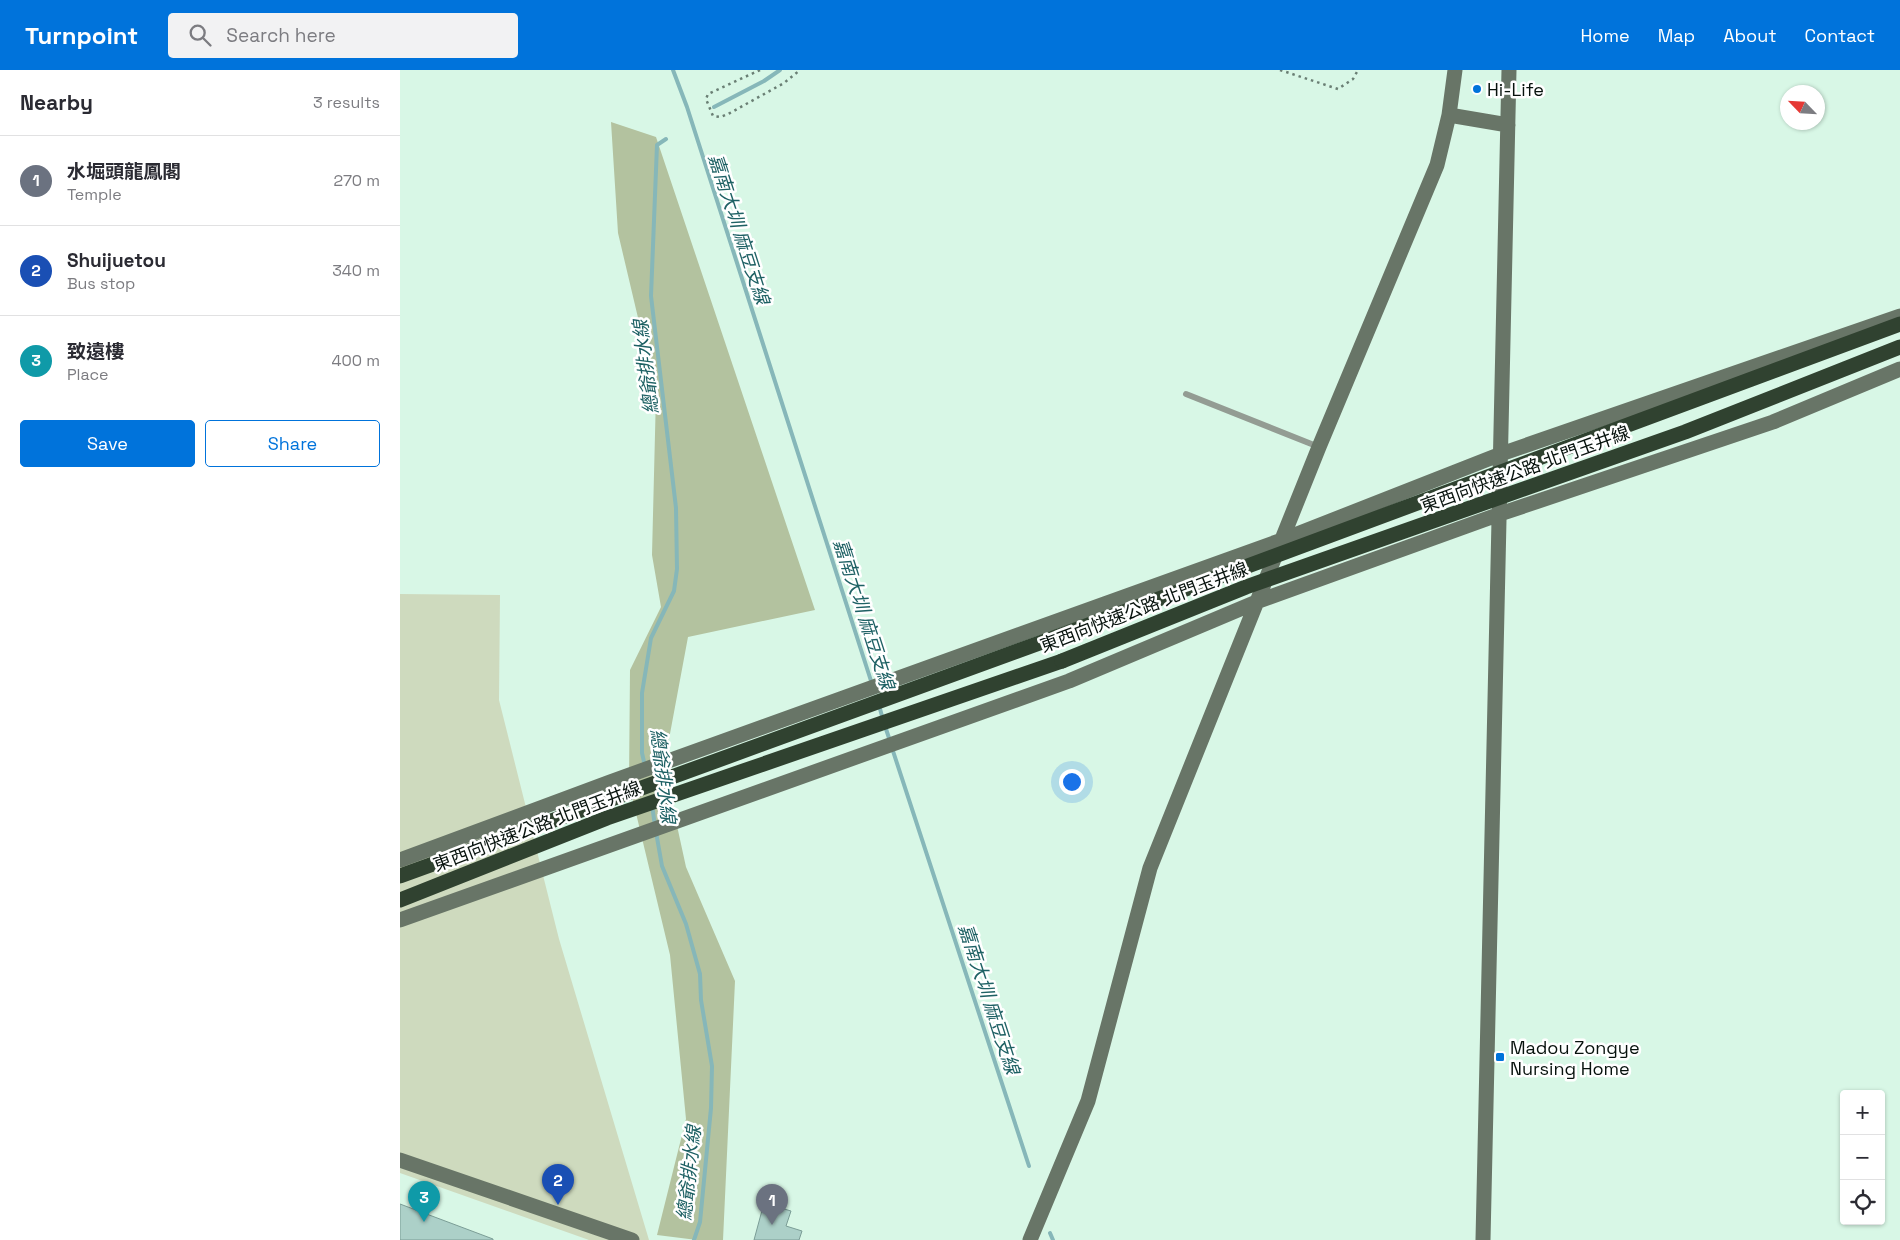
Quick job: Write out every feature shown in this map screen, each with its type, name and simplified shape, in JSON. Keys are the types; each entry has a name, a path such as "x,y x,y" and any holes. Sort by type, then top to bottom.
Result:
{"highway":[{"name":"東西向快速公路 北門玉井線","path":"400,876 1508,471 1900,324"},
{"name":"東西向快速公路 北門玉井線","path":"400,900 607,818 1062,661 1246,587 1685,432 1900,347"}],"main road":[{"path":"1030,1240 1088,1102 1150,868 1194,754 1259,601 1319,447 1437,165 1449,115 1456,70"},
{"path":"1483,1240 1509,70"},
{"path":"1449,115 1508,125"},
{"path":"400,860 610,782 1282,540 1501,454 1900,316"},
{"path":"400,920 625,838 1069,681 1259,601 1500,514 1773,422 1900,369"},
{"path":"400,1160 632,1240"},
{"path":"1025,1240 1044,1206"}],"lane":[{"path":"1186,394 1319,447"}],"path":[{"path":"760,70 708,94 706,99 712,116 721,117 730,113 784,83 800,70"},
{"path":"1280,70 1338,89 1353,79 1358,70"}],"green space":[{"path":"611,122 656,137 815,610 688,637 664,766 686,867 735,981 723,1240 697,1240 657,1235 686,1119 670,955 629,784 630,670 661,607 652,555 656,394 618,233"},
{"path":"400,594 500,595 499,700 559,939 649,1240 589,1240 400,1173"}],"building":[{"path":"764,1203 791,1211 786,1226 802,1231 799,1240 754,1240"},
{"path":"400,1204 493,1239 493,1240 400,1240"}],"waterway":[{"name":"嘉南大圳 麻豆支線","path":"673,70 687,107 872,684"},
{"name":"總爺排水線","path":"714,107 764,81 780,70"},
{"name":"總爺排水線","path":"645,766 642,753 642,693 651,638 674,591 677,569 676,508 651,296 657,145 666,139"},
{"name":"嘉南大圳 麻豆支線","path":"879,705 883,720"},
{"name":"嘉南大圳 麻豆支線","path":"885,726 890,741"},
{"name":"嘉南大圳 麻豆支線","path":"892,748 1029,1166"},
{"name":"總爺排水線","path":"652,805 655,826"},
{"name":"總爺排水線","path":"656,832 662,866 686,924 700,974 701,1000 712,1066 711,1108 700,1222 694,1240"},
{"name":"嘉南大圳 麻豆支線","path":"1050,1233 1053,1240"}],"place":[{"name":"Hi-Life","path":"1477,89"},
{"name":"Madou Zongye Nursing Home","path":"1500,1057"},
{"name":"Shuijuetou","path":"558,1205"},
{"name":"致遠樓","path":"424,1222"},
{"name":"水堀頭龍鳳閣","path":"772,1225"}]}
